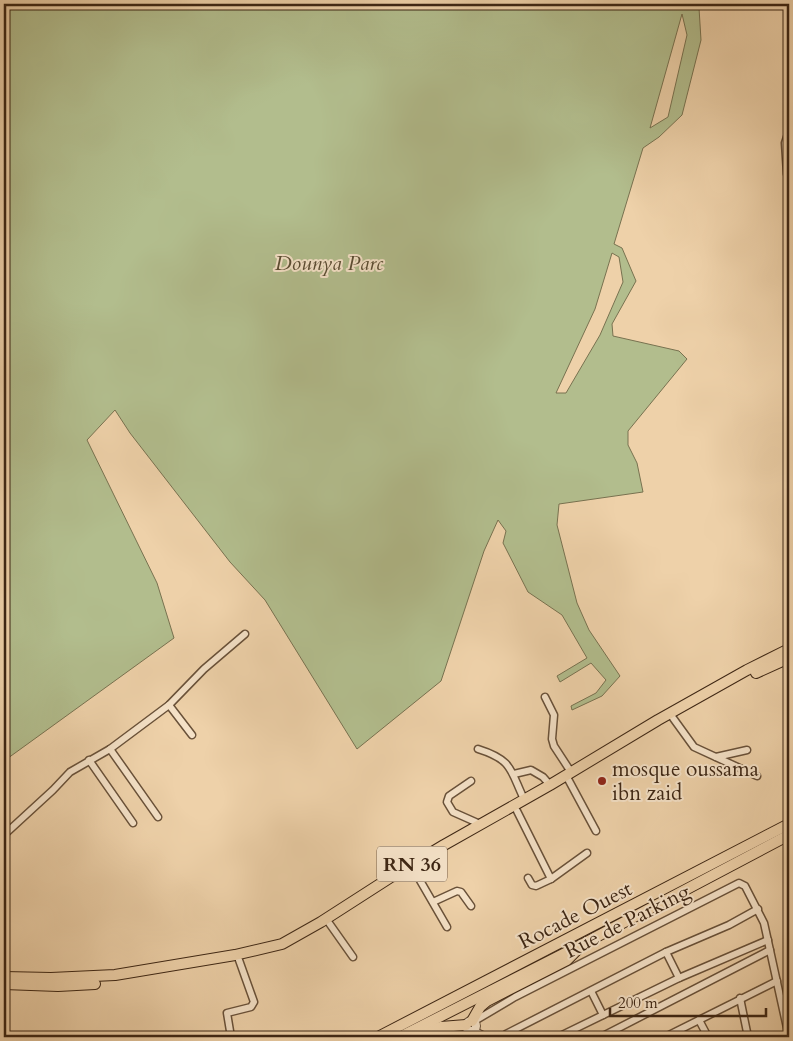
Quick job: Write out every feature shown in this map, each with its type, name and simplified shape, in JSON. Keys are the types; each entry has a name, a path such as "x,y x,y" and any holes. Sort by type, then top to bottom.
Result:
{"main road":[{"name":"RN 36","path":"4,984 58,986 105,983 265,955 285,948 302,940 414,870 517,810 569,776 739,675 789,649"},
{"name":"RN 36","path":"584,767 756,673 789,658"},
{"name":"RN 36","path":"4,977 61,978 115,975 274,946 315,926 391,877 480,824 569,776"},
{"name":"Rocade Ouest","path":"378,1037 789,824"},
{"name":"Rocade Ouest","path":"400,1037 581,945 789,835"},
{"path":"413,1037 422,1032 441,1032 471,1025 480,1007 487,1001 567,960 581,945"}],"street":[{"path":"787,174 785,143 789,131"},
{"path":"4,835 70,772 110,749 168,704 244,634"},
{"path":"544,697 554,715 552,739 554,746 596,831"},
{"path":"168,704 192,735"},
{"path":"673,718 694,747 757,776"},
{"path":"110,749 158,817"},
{"path":"478,749 498,757 506,764 514,774 524,799"},
{"path":"716,757 747,750"},
{"path":"89,760 133,823"},
{"path":"514,774 531,770 543,777 550,785"},
{"path":"471,781 448,796 447,802 454,812 480,824"},
{"path":"517,810 551,879"},
{"path":"528,878 535,886 551,879 587,853"},
{"path":"414,870 447,927"},
{"name":"Rue de Parking","path":"471,1025 515,996 742,883 764,923 789,1037"},
{"path":"433,902 457,891 461,892 471,906"},
{"path":"504,1037 506,1034 666,952 730,925 758,909"},
{"path":"329,923 353,957"},
{"path":"558,1037 679,978 768,940"},
{"path":"601,1037 770,950"},
{"path":"666,952 679,978"},
{"path":"231,1037 227,1013 251,1007 254,1002 239,960"},
{"path":"665,1037 777,981"},
{"path":"591,991 603,1015"},
{"path":"740,998 748,1037"},
{"path":"699,1020 708,1037"},
{"path":"471,1025 483,1037"}],"green space":[{"name":"Dounya Parc","path":"4,4 703,4 699,8 701,40 682,115 659,137 643,148 614,244 622,248 636,281 612,324 613,336 679,351 687,359 628,431 628,445 637,463 643,492 559,504 557,525 577,603 589,630 620,676 602,696 572,710 571,706 596,693 606,680 591,663 560,682 557,676 587,658 562,615 528,592 503,543 506,531 498,520 484,551 441,681 357,749 265,600 230,562 130,433 115,410 87,440 157,583 174,638 4,761","holes":["682,14 687,35 668,117 650,128","612,253 619,257 623,282 600,335 566,393 556,393 595,309"]}],"place":[{"name":"mosque oussama ibn zaid","path":"602,781"}]}
